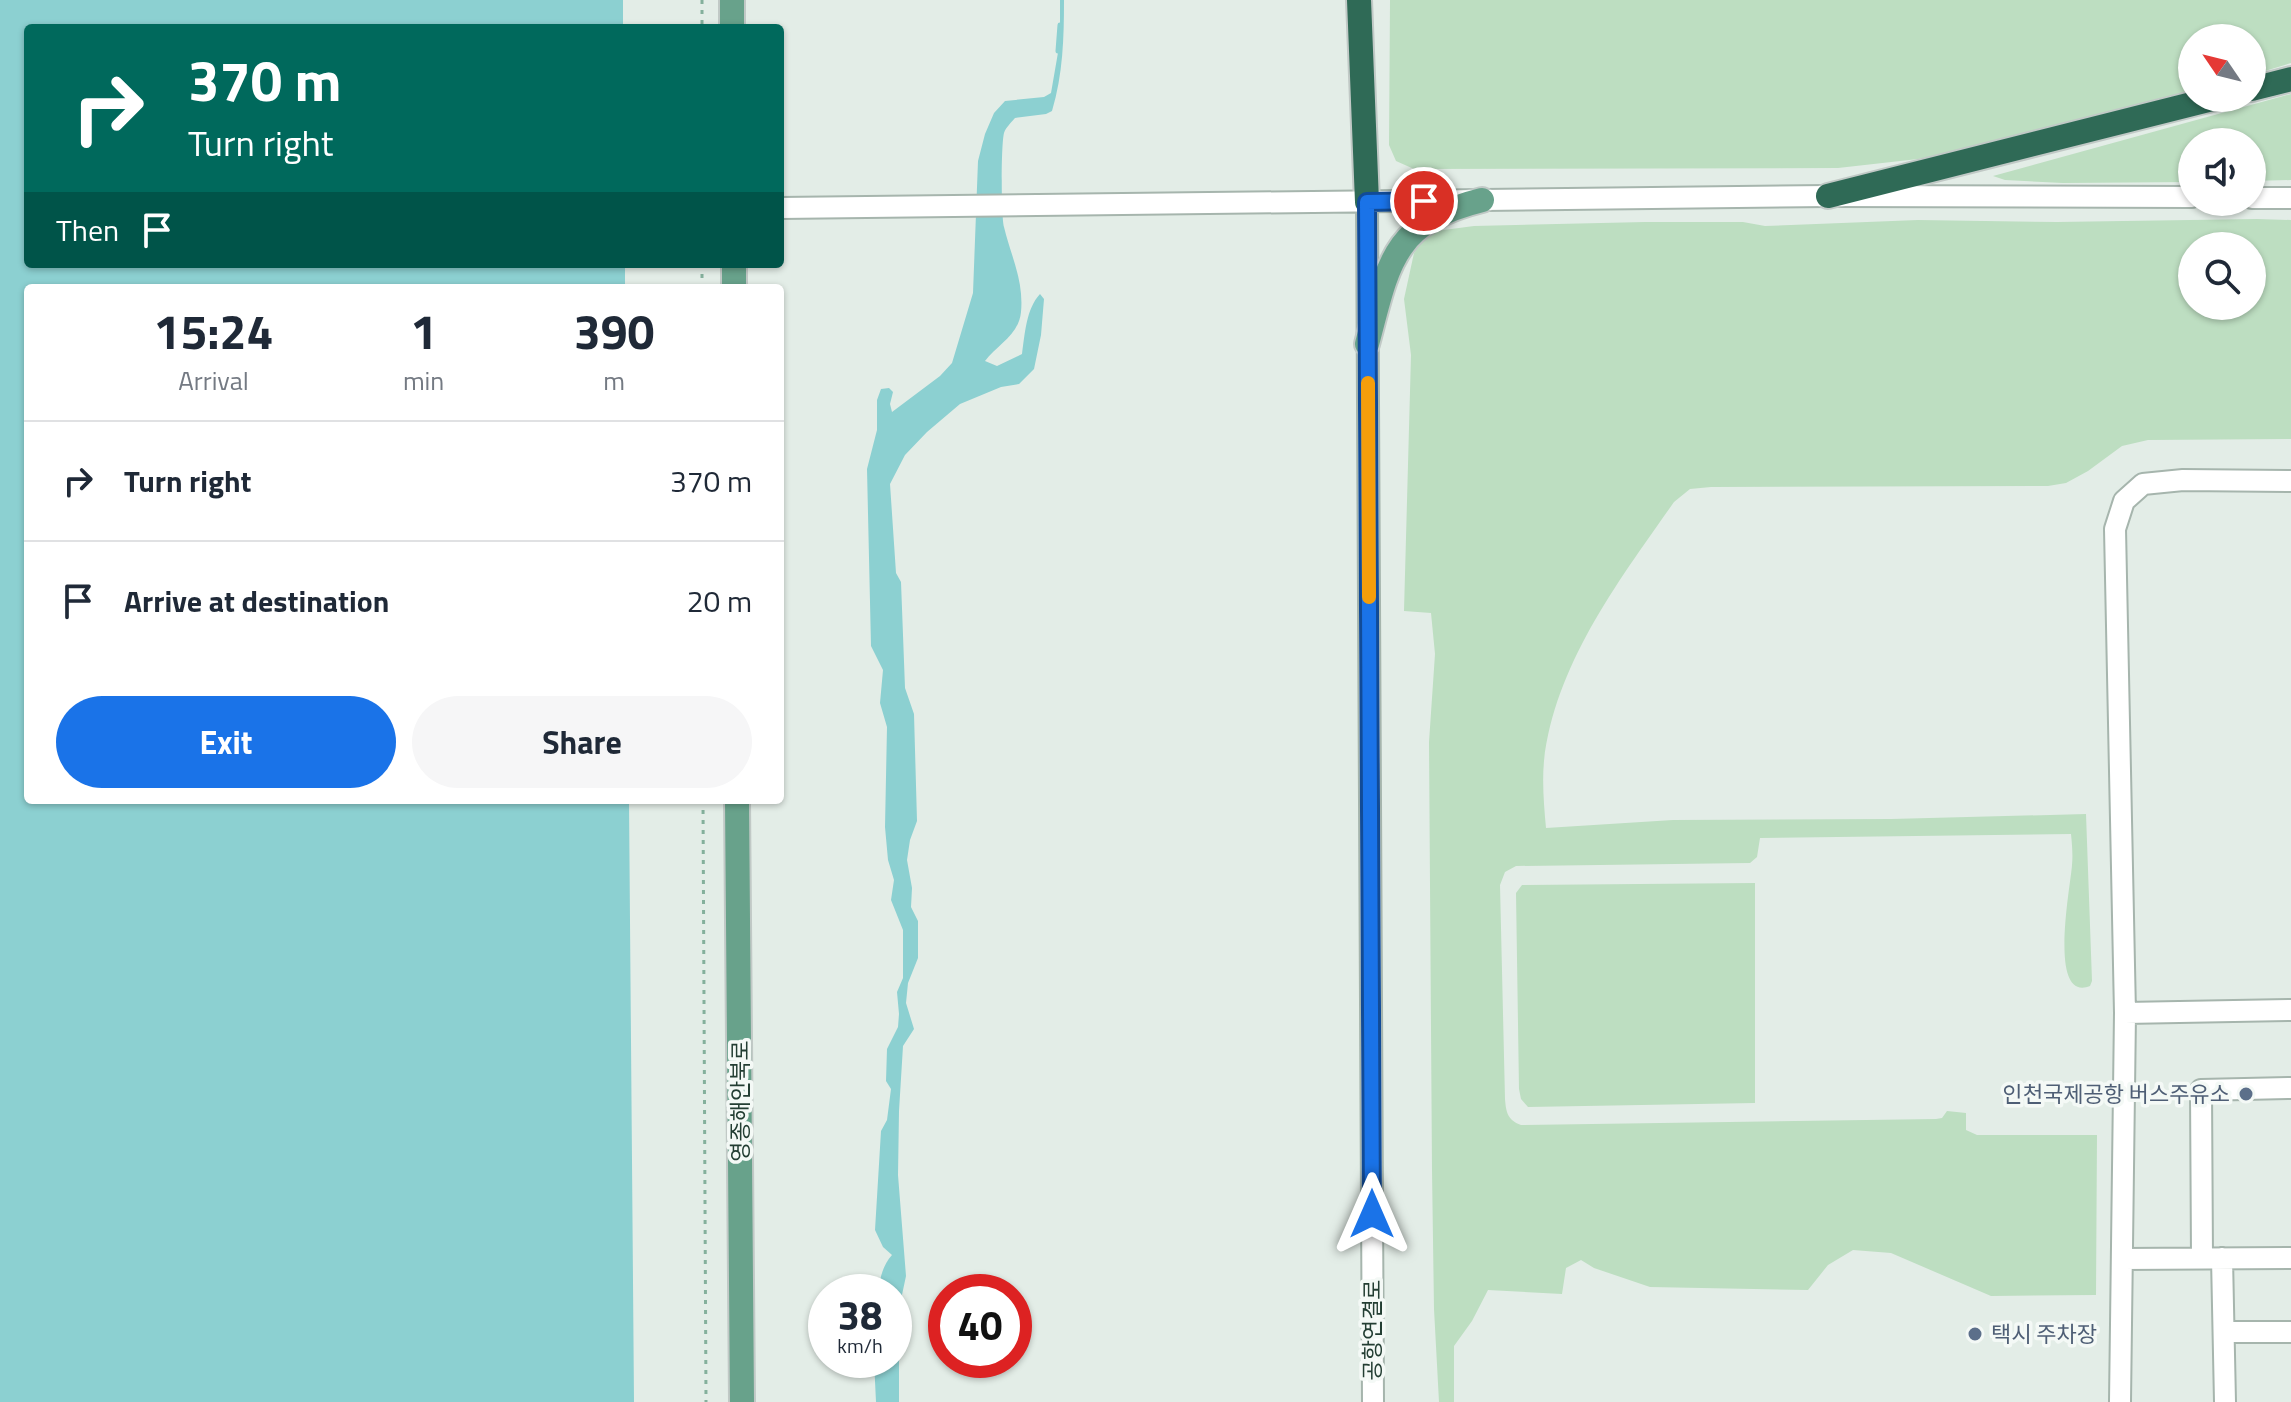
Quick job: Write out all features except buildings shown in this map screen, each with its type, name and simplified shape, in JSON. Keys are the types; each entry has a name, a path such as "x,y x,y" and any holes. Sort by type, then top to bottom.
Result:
{"highway":[{"path":"1359,0 1367,202"},
{"path":"1367,202 1371,0"},
{"path":"2266,85 2291,79"},
{"path":"1828,196 2178,108"}],"main road":[{"path":"732,0 732,24"},
{"path":"1367,344 1382,289 1401,246 1412,232 1432,217 1482,200"},
{"name":"영종해안북로","path":"737,804 742,1402"}],"street":[{"path":"789,208 1828,196 2178,197"},
{"path":"2266,198 2291,198"},
{"name":"공항연결로","path":"1367,202 1373,1402"},
{"path":"2120,1402 2125,1013 2115,529 2124,501 2143,484 2183,480 2291,481"},
{"path":"2125,1013 2291,1010"},
{"path":"2225,1402 2224,1332 2212,1258 2201,1090 2291,1088"},
{"path":"1372,1245 1385,1402"},
{"path":"2122,1259 2291,1258"},
{"path":"2224,1332 2291,1332"}],"path":[{"path":"702,0 702,24"},
{"path":"703,804 706,1402"}],"green space":[{"path":"1390,0 2291,0 2291,63 2266,71 2266,24 2178,24 2178,96 2000,143 1918,159 1838,168 1414,169 1396,161 1389,145"},
{"path":"2291,94 2291,180 2266,181 2266,128 2178,128 2178,182 2063,183 2005,180 1993,176 2226,112 2266,112 2266,101"},
{"path":"1918,220 2291,220 2291,439 2148,440 2122,446 2066,483 2048,486 1690,489 1674,502 1612,592 1561,690 1544,761 1546,828 1673,820 2086,814 2090,986 2077,986 2069,977 2065,960 2071,834 1760,838 1757,857 1750,863 1516,866 1505,872 1500,885 1506,1107 1513,1121 1521,1125 1936,1119 1942,1118 1947,1111 1966,1113 1966,1130 1977,1135 2097,1135 2096,1295 1991,1296 1891,1253 1853,1250 1828,1265 1808,1290 1650,1287 1594,1268 1581,1260 1566,1268 1562,1294 1488,1290 1472,1321 1454,1346 1454,1402 1439,1402 1434,1309 1429,742 1435,654 1431,613 1404,611 1411,355 1404,299 1414,253 1425,237 1436,231 1474,226 1743,222 1765,226"},
{"path":"1755,883 1755,1103 1528,1107 1521,1099 1519,1089 1516,893 1522,885"}],"water":[{"path":"0,0 623,0 623,24 24,24 24,268 625,268 625,284 24,284 24,804 629,804 634,1402 0,1402"},
{"path":"1060,0 1064,0 1062,56 1052,111 1015,118 1004,133 1003,220 1019,279 1021,312 1012,333 985,361 997,366 1022,354 1029,314 1040,294 1044,299 1034,369 1019,384 1001,387 960,404 905,455 890,484 896,573 901,582 905,688 914,714 917,821 907,860 912,888 911,907 918,921 918,958 908,983 906,1003 914,1029 903,1046 899,1111 898,1175 906,1274 882,1274 892,1255 883,1247 875,1230 881,1131 887,1120 891,1089 886,1081 887,1049 898,1027 897,992 903,978 903,930 891,900 894,880 888,860 885,827 887,727 880,703 883,670 871,646 867,469 877,430 877,400 881,389 889,388 893,392 892,412 940,376 952,363 973,293 978,161 985,134 994,113 1005,101 1044,97 1051,93 1060,41"},
{"path":"875,1378 899,1378 899,1402 876,1402"}],"waterway":[{"path":"1058,51 1060,25"}],"slow traffic":[{"path":"1368,383 1369,597"}],"place":[{"name":"인천국제공항 버스주유소","path":"2246,1094"},
{"name":"택시 주차장","path":"1975,1334"}],"route":[{"path":"1372,1214 1367,202 1424,201"}]}
